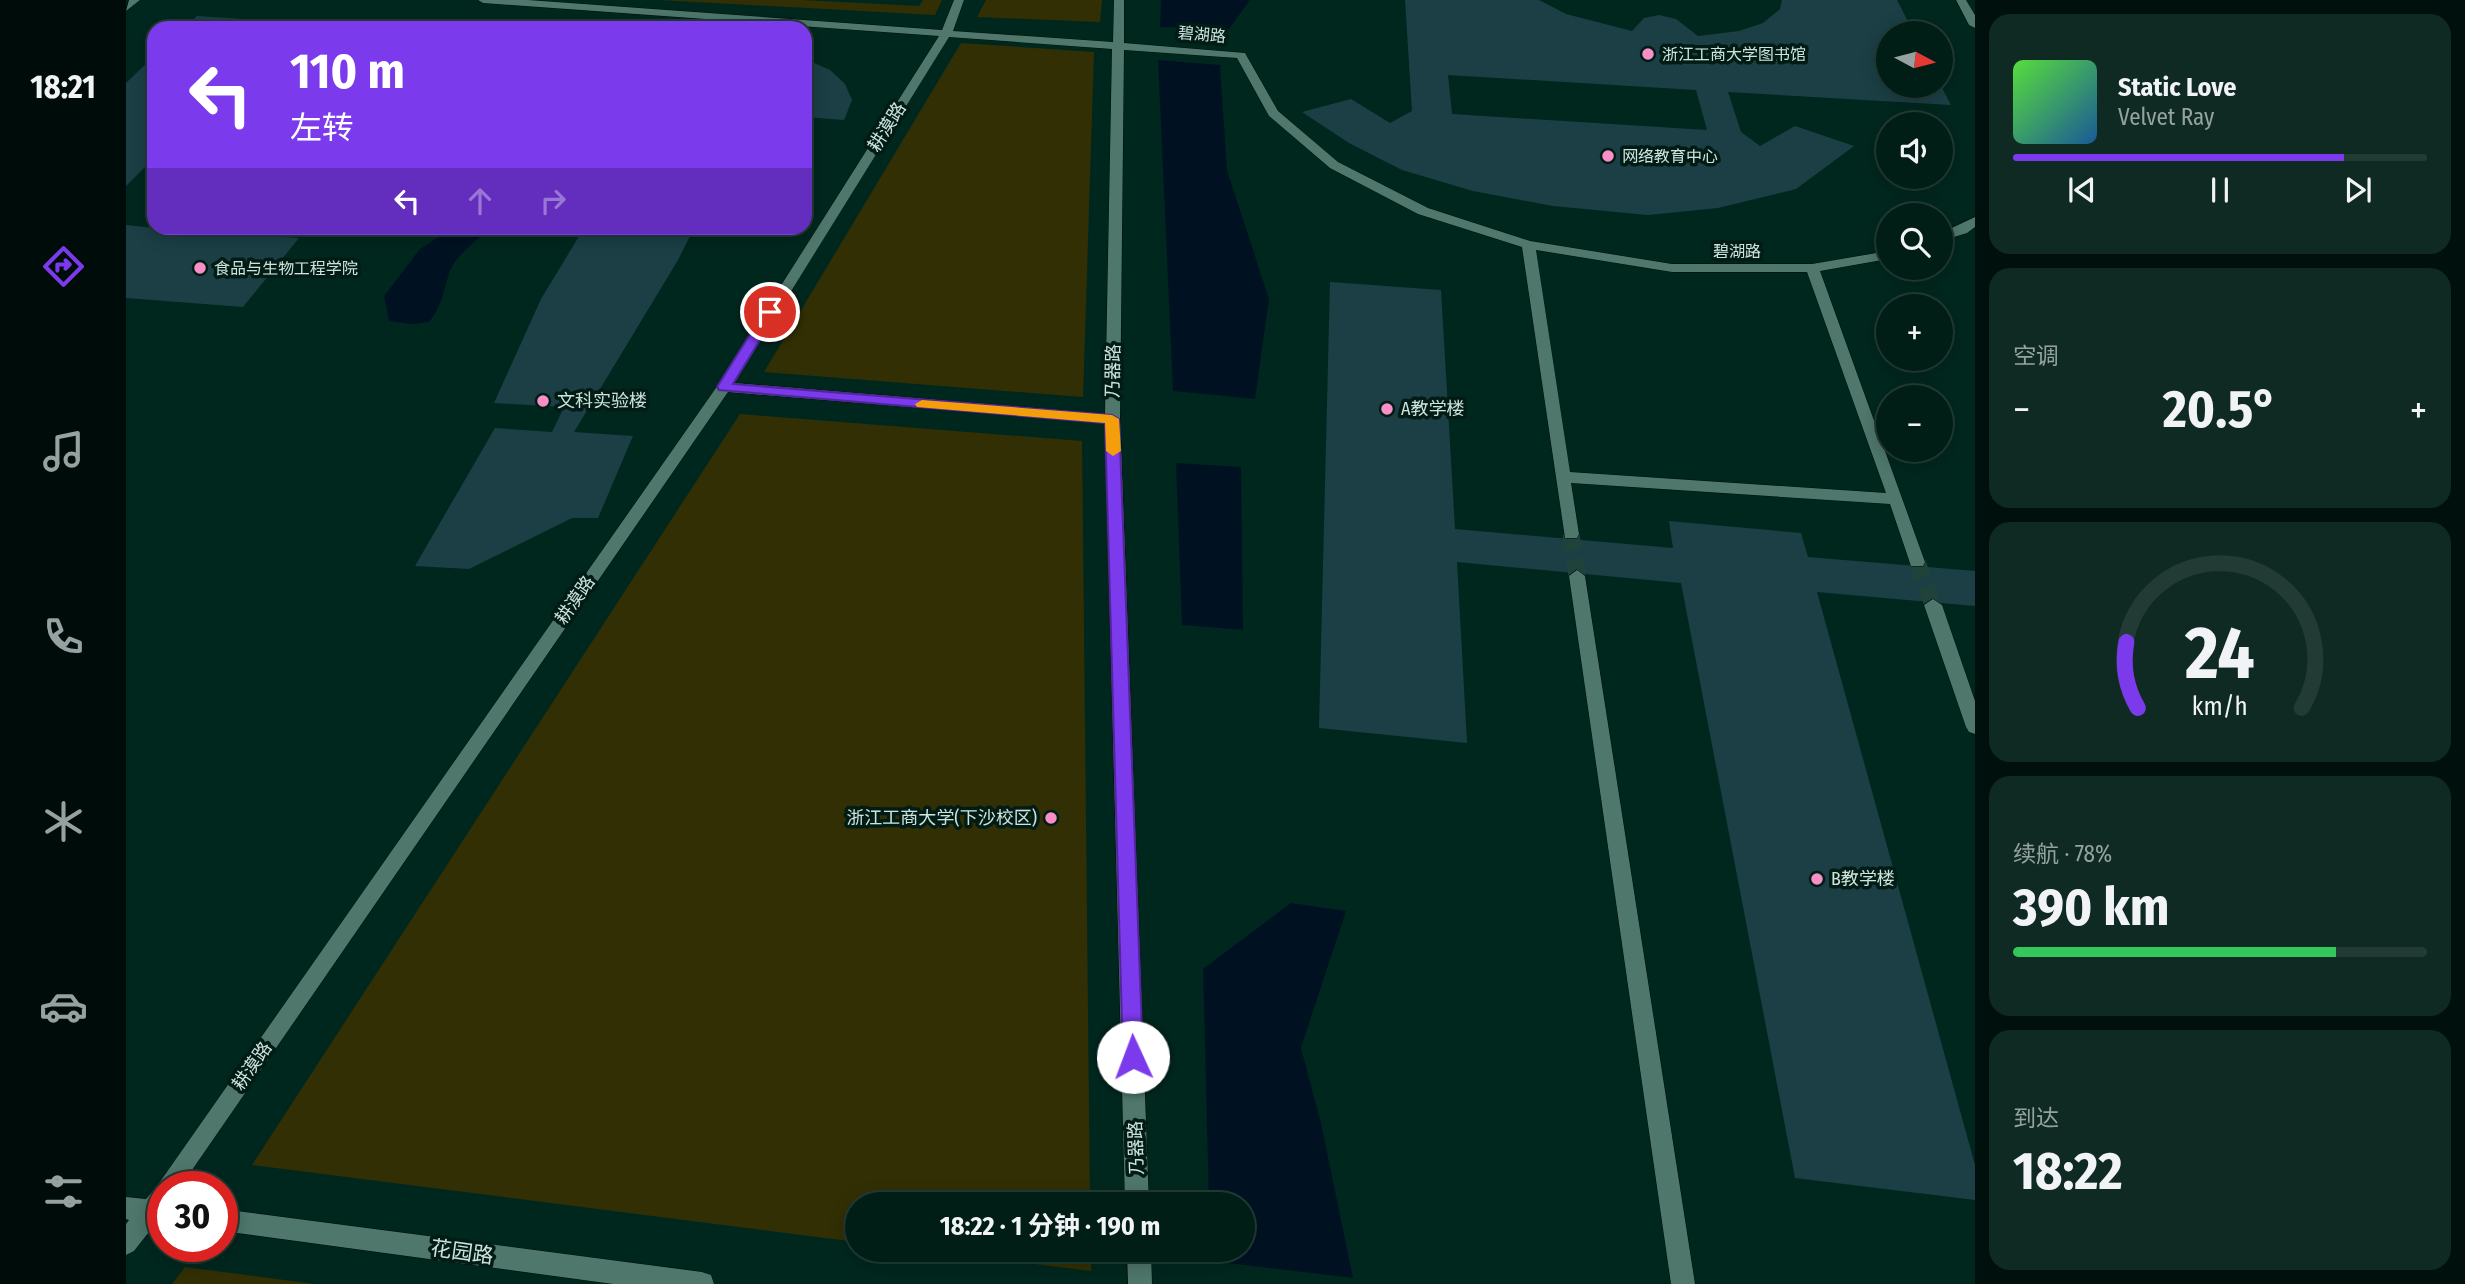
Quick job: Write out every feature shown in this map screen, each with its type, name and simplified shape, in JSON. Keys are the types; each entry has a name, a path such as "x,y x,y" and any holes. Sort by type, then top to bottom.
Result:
{"street":[{"path":"126,8 135,0"},
{"name":"碧湖路","path":"483,0 630,5 1241,55 1273,113 1334,165 1423,211 1528,245 1672,268 1812,268 1876,257"},
{"name":"耕漠路","path":"178,1171 724,387 947,32 959,0"},
{"name":"乃器路","path":"1119,0 1112,419 1138,1192"},
{"path":"1961,0 1975,24"},
{"path":"1953,233 1975,221"},
{"path":"1528,245 1571,534"},
{"path":"1812,268 1917,562"},
{"path":"724,387 1112,419"},
{"path":"1562,477 1896,499"},
{"path":"1577,576 1683,1284"},
{"path":"1933,605 1975,727"},
{"path":"126,1208 147,1207"},
{"path":"126,1243 147,1219"},
{"name":"花园路","path":"238,1222 702,1284"},
{"path":"1139,1262 1140,1284"}],"shaded area":[{"path":"659,0 803,0 919,6 923,0 942,0 935,15"},
{"path":"986,0 1102,0 1100,22 977,17"},
{"path":"961,43 1094,52 1083,397 764,372"},
{"path":"740,414 1082,441 1090,1192 845,1192 845,1240 252,1165"},
{"path":"1018,1262 1091,1262 1091,1271"},
{"path":"185,1267 315,1284 172,1284"}],"water":[{"path":"1161,0 1250,0 1229,29 1160,27"},
{"path":"1158,60 1220,65 1227,170 1269,299 1255,399 1173,391"},
{"path":"441,235 483,235 468,247 453,265 440,304 429,322 412,324 389,321 384,296 420,249"},
{"path":"1176,463 1241,467 1243,630 1182,625"},
{"path":"1291,903 1346,911 1301,1048 1321,1123 1353,1278 1219,1262 1255,1262 1255,1192 1209,1192 1203,969"}],"building":[{"path":"1405,0 1539,0 1566,14 1632,31 1644,18 1659,15 1676,19 1698,36 1739,31 1763,23 1780,9 1782,0 1897,0 1908,21 1876,21 1876,98 1947,98 1951,105 1728,92 1741,132 1760,146 1795,126 1854,146 1796,189 1718,208 1648,215 1553,206 1473,191 1402,170 1349,143 1302,112 1351,99 1390,123 1412,111","holes":["1448,75 1696,90 1707,130 1452,114"]},
{"path":"197,16 275,21 192,21"},
{"path":"812,62 830,70 845,84 852,100 844,120 812,118"},
{"path":"147,63 147,165 126,186 126,83"},
{"name":"食品与生物工程学院","path":"126,225 147,227 147,235 256,235 299,238 243,307 126,298"},
{"name":"文科实验楼","path":"580,235 690,235 574,432 633,436 598,518 572,518 469,569 415,566 495,428 552,432 564,407 494,403 541,299"},
{"path":"1330,282 1441,290 1455,529 1673,548 1669,521 1801,533 1808,557 1975,571 1975,606 1817,592 1975,1165 1975,1200 1795,1178 1681,583 1457,562 1467,743 1319,728"}],"tunnel":[{"path":"1571,534 1577,576"},
{"path":"1917,562 1933,605"}],"slow traffic":[{"path":"922,404 1112,419 1113,451"}],"place":[{"name":"浙江工商大学图书馆","path":"1648,54"},
{"name":"网络教育中心","path":"1608,156"},
{"name":"食品与生物工程学院","path":"200,268"},
{"name":"文科实验楼","path":"543,401"},
{"name":"A教学楼","path":"1387,409"},
{"name":"浙江工商大学(下沙校区)","path":"1051,818"},
{"name":"B教学楼","path":"1817,879"}],"route":[{"path":"770,312 724,387 1112,419 1133,1057"}]}
